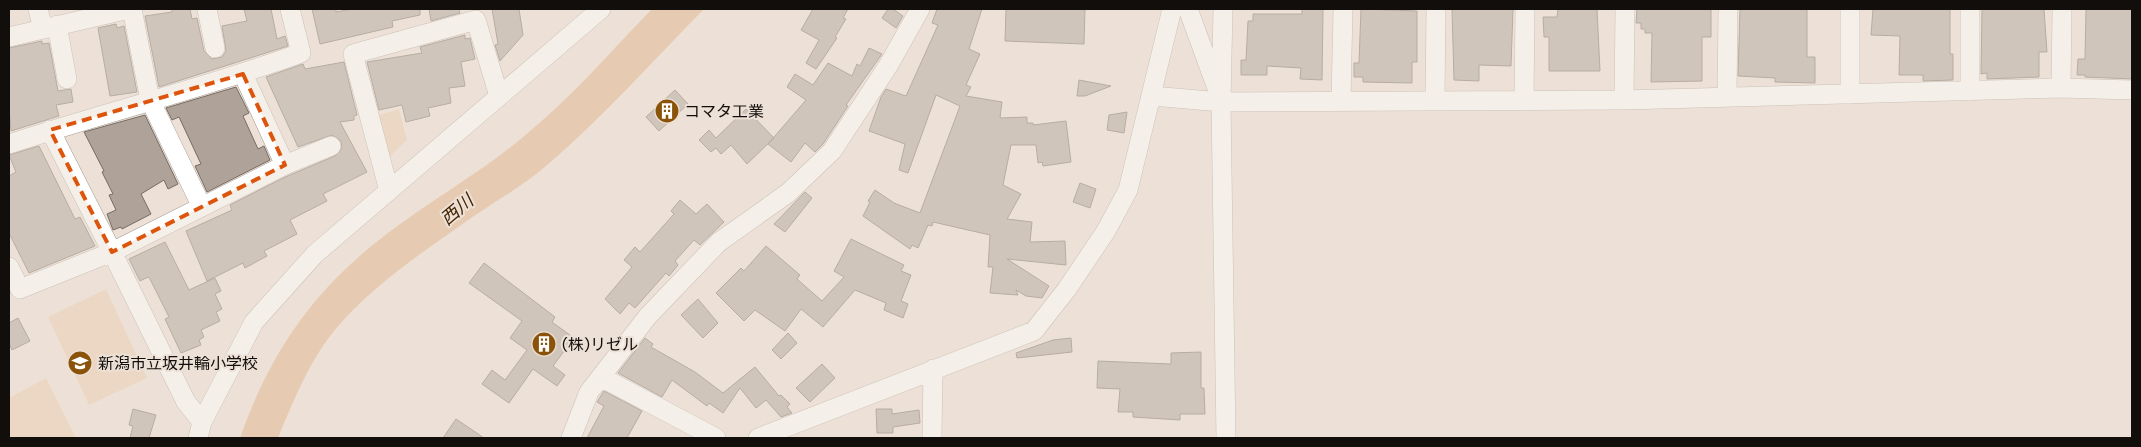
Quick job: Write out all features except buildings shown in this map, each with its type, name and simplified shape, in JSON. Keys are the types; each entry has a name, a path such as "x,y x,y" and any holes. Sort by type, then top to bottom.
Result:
{"street":[{"path":"38,9 50,27 67,80"},
{"path":"9,37 130,9 150,100 202,207"},
{"path":"207,9 215,48"},
{"path":"9,144 150,100 243,74 301,53 290,9"},
{"path":"200,430 254,322 315,254 601,9"},
{"path":"571,438 589,392 648,316 720,242 788,193 832,151 888,66 920,9"},
{"path":"758,438 1034,331 1067,289 1106,231 1128,190 1172,9"},
{"path":"1188,9 1221,102"},
{"path":"1223,9 1221,102 1226,438"},
{"path":"1341,100 1343,9"},
{"path":"1435,100 1436,9"},
{"path":"1524,101 1525,9"},
{"path":"1624,100 1625,9"},
{"path":"1727,97 1728,9"},
{"path":"1850,9 1850,94"},
{"path":"1970,9 1970,91"},
{"path":"2061,88 2062,9"},
{"path":"389,191 353,54 476,20 500,96"},
{"path":"243,74 284,165"},
{"path":"1152,96 1221,102 1341,100 1524,101 2061,88 2132,90"},
{"path":"50,130 200,430"},
{"path":"9,268 20,289 112,252 284,165 331,146"},
{"path":"932,438 933,369"},
{"path":"601,377 716,438"}],"highlighted area":[{"path":"243,74 285,165 112,252 50,130"}],"shaded area":[{"path":"399,109 407,140 386,160 374,117"},
{"path":"106,289 147,378 89,405 48,317"},
{"path":"46,378 76,438 9,438 9,398"}],"water":[{"name":"西川","path":"652,9 704,9 607,109 538,173 400,269 349,314 334,331 317,356 302,383 278,438 240,438 253,404 284,344 303,316 324,291 374,244 418,211 509,149 573,91"}],"place":[{"name":"コマタ工業","path":"667,111"},
{"name":"(株)リゼル","path":"544,344"},
{"name":"新潟市立坂井輪小学校","path":"80,363"}]}
